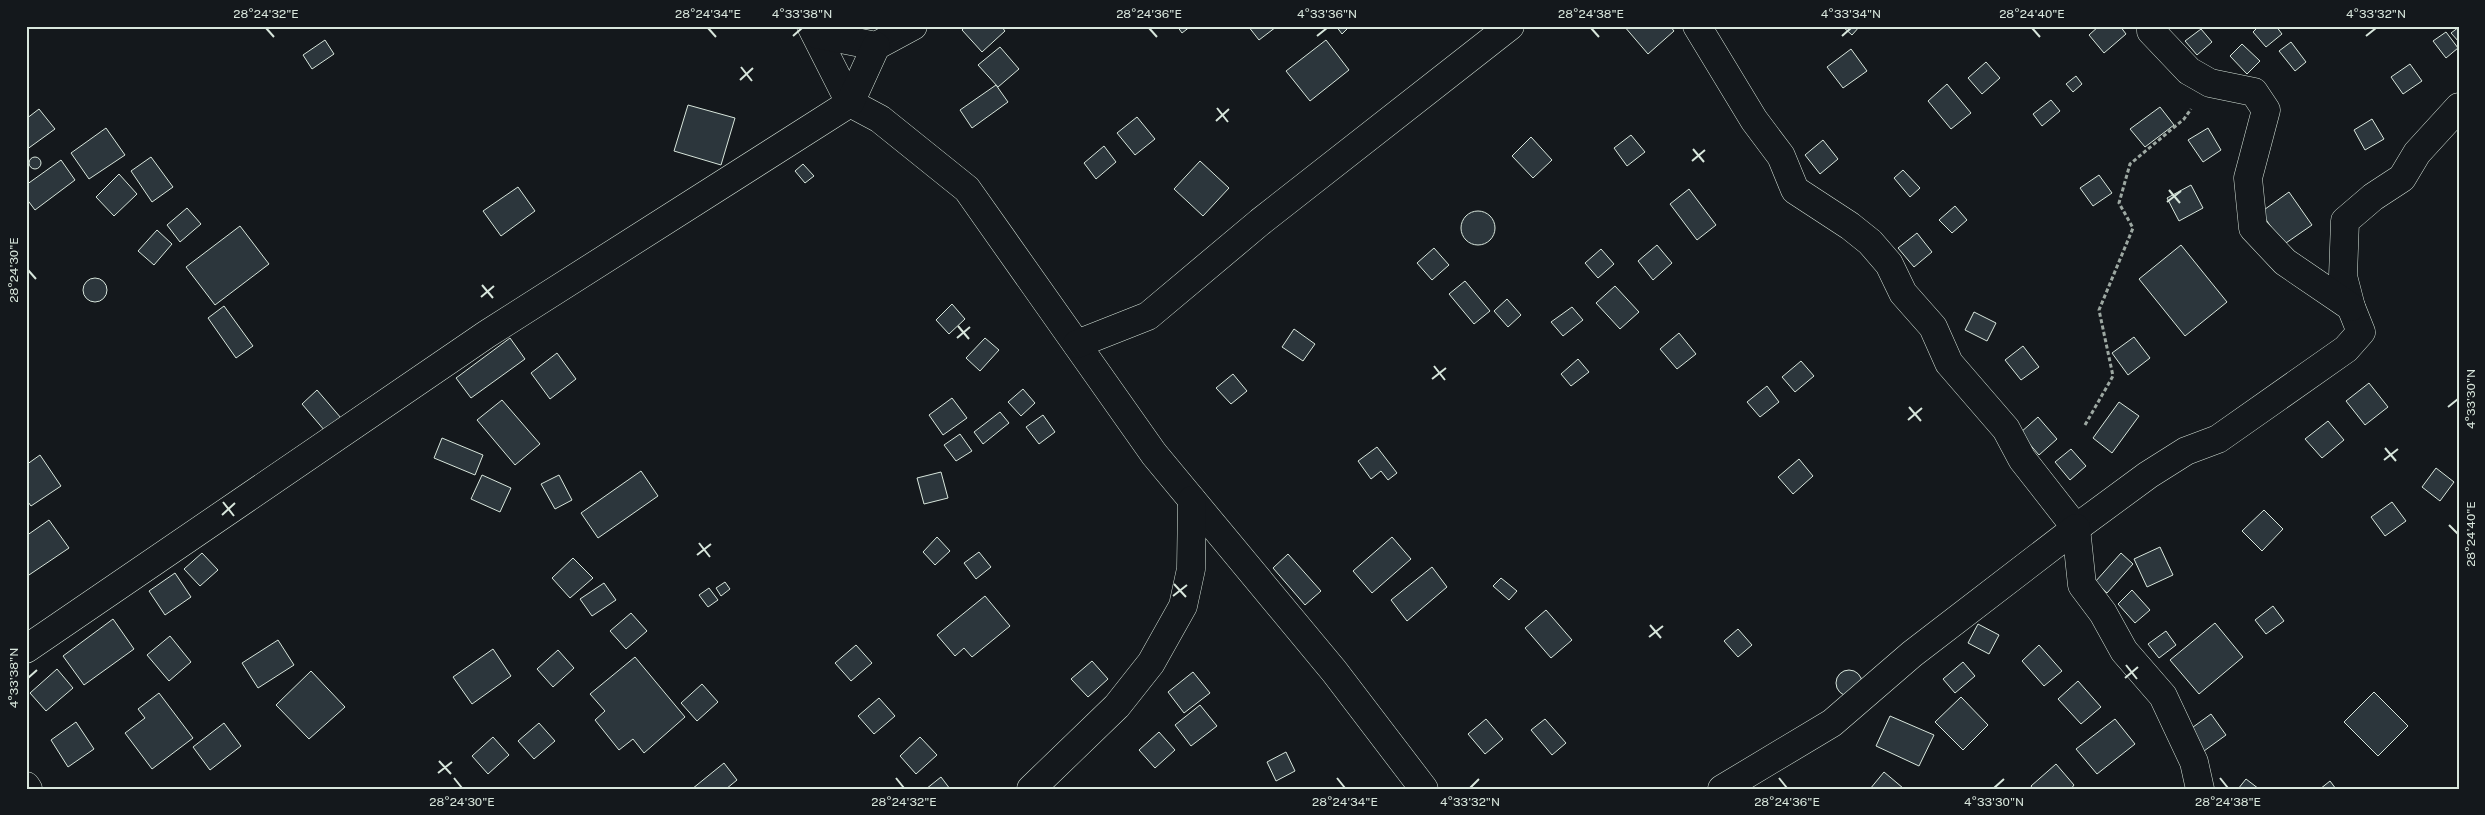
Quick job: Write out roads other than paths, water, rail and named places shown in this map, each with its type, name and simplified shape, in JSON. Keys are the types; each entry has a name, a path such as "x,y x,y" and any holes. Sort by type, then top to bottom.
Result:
{"street":[{"path":"26,650 487,334 850,103 876,46 914,26"},
{"path":"1077,344 1148,316 1260,222 1510,26"},
{"path":"1697,26 1754,120 1781,156 1795,190 1850,226 1870,242 1889,264 1903,293 1933,327 1949,363 2006,429 2022,459 2076,528 2082,585 2103,613 2124,651 2163,696 2194,762 2200,789"},
{"path":"2151,26 2151,30 2189,71 2210,83 2254,92 2266,110 2248,178 2253,228 2285,262 2351,307"},
{"path":"814,30 876,46"},
{"path":"814,30 850,103 880,119 967,189 1154,454 1334,671 1424,789"},
{"path":"1722,789 1832,723 1912,654 2148,475 2186,451 2218,439 2346,349 2361,332 2351,307 2344,276 2344,221 2372,197 2402,178 2417,154 2459,107"},
{"path":"1031,789 1117,706 1151,663 1183,606 1190,570 1192,500"}]}
